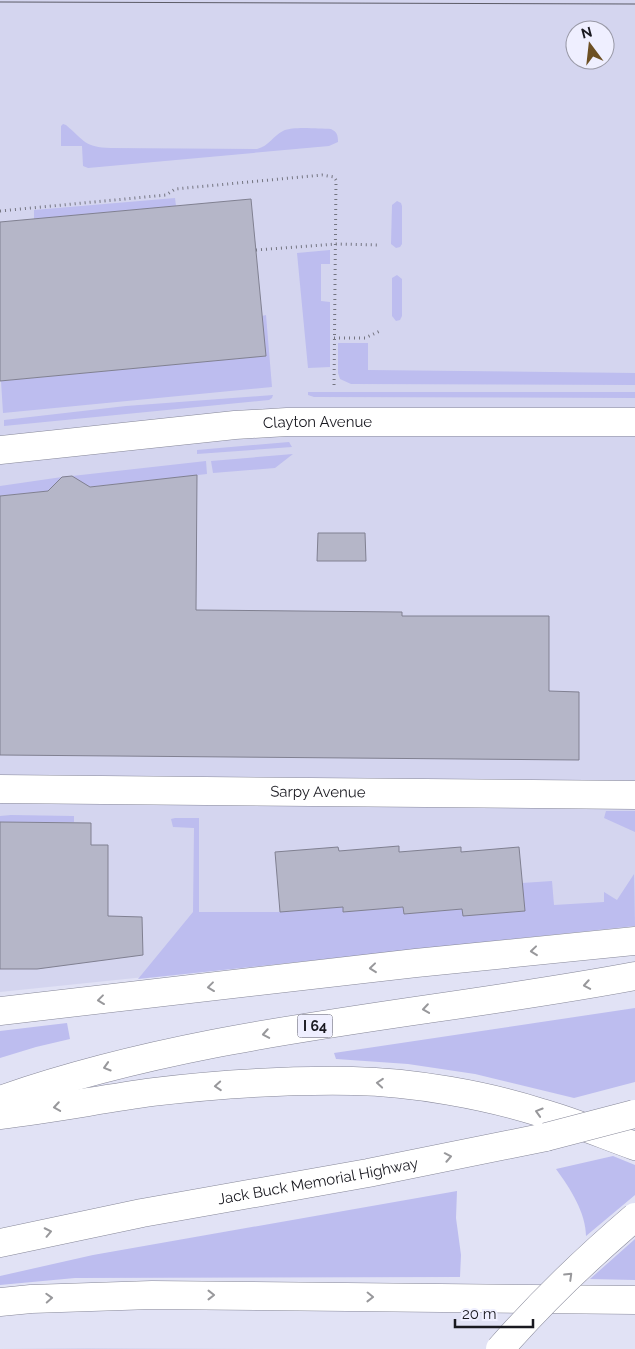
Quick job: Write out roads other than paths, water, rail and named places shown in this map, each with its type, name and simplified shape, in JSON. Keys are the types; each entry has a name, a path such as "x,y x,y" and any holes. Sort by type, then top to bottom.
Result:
{"main road":[{"name":"Clayton Avenue","path":"0,450 235,425 287,422 635,422"},
{"name":"Sarpy Avenue","path":"0,789 635,795"},
{"path":"0,1011 407,964 635,941"},
{"name":"I 64","path":"0,1100 117,1064 208,1044 635,976"},
{"path":"0,1115 199,1087 262,1083 355,1081 457,1093 507,1103 543,1113 635,1146"},
{"name":"Jack Buck Memorial Highway","path":"0,1243 142,1213 368,1173 546,1137 634,1114"},
{"path":"500,1349 568,1277 635,1217"},
{"path":"0,1302 152,1294 635,1300"}],"tram line":[{"path":"0,2 635,4"}]}
